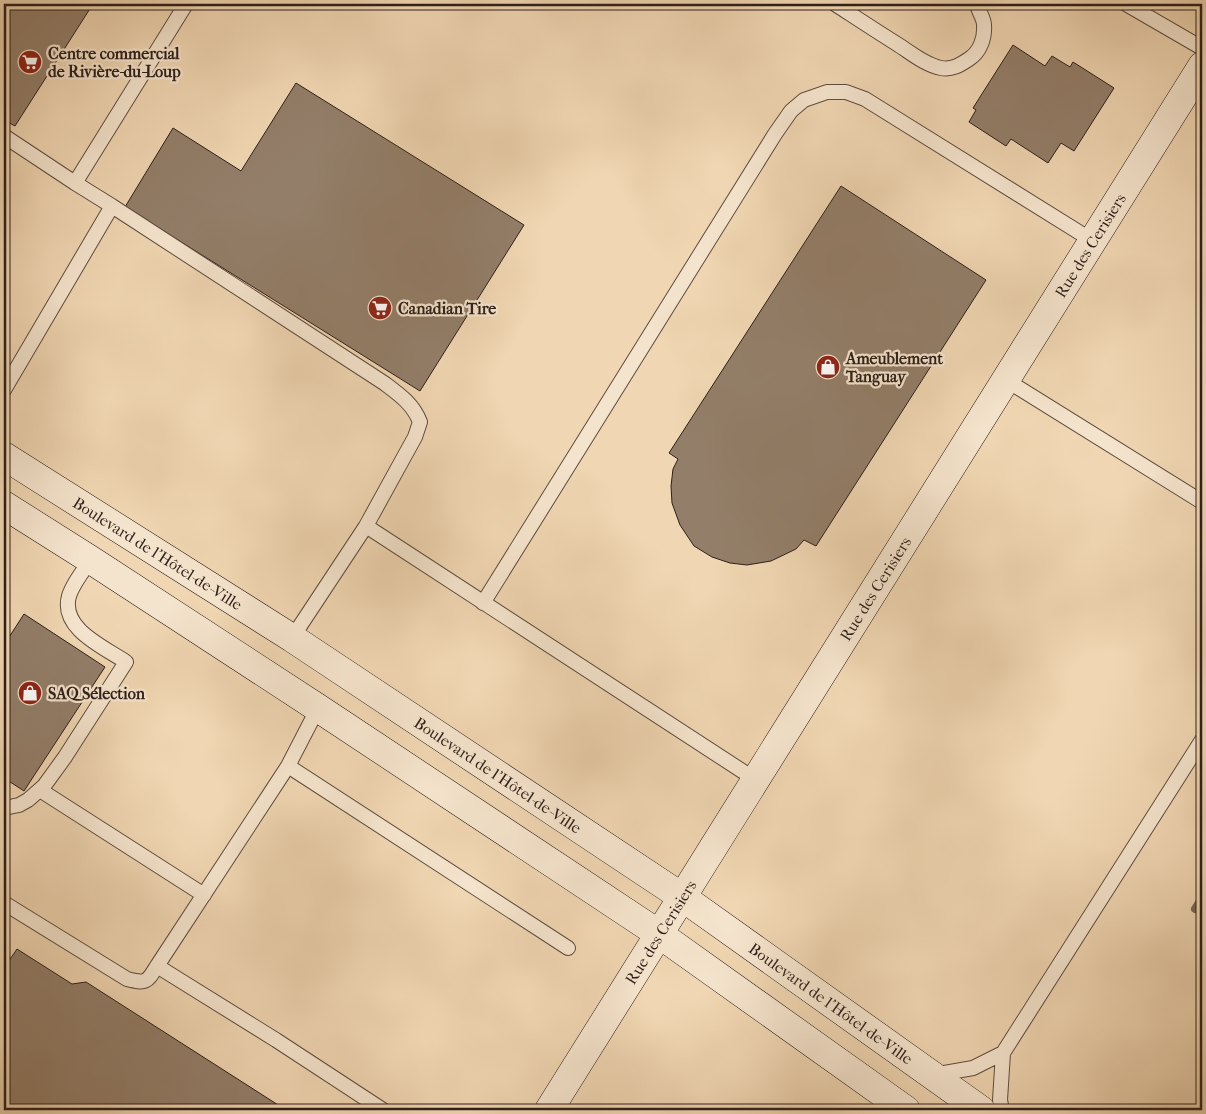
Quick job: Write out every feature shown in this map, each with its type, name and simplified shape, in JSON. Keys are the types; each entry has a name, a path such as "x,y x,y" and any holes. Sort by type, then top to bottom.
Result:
{"main road":[{"name":"Rue des Cerisiers","path":"549,1110 1202,66"},
{"name":"Boulevard de l'Hôtel-de-Ville","path":"4,456 292,638 682,897 981,1110"},
{"path":"4,505 318,708 659,934 906,1110"}],"lane":[{"path":"75,183 186,4"},
{"path":"835,4 921,60 939,68 958,66 972,57 980,48 984,34 984,23 978,12 977,4"},
{"path":"1126,4 1202,48"},
{"path":"483,603 775,134 791,111 804,100 827,92 846,92 865,99 1093,241"},
{"path":"4,136 384,383 405,398 416,411 420,422 416,437 366,526 292,638"},
{"path":"4,390 112,206"},
{"path":"1006,380 1202,502"},
{"path":"366,526 756,780"},
{"path":"4,808 19,805 40,790 65,757 126,662 80,631 73,624 68,598 75,582 91,560"},
{"path":"4,903 127,979 141,983 148,980 288,766 318,708"},
{"path":"1002,1110 1000,1100 1003,1053 1202,740"},
{"path":"288,766 568,948"},
{"path":"40,790 204,895"},
{"path":"157,966 276,1040 383,1110"},
{"path":"932,1075 973,1068 1003,1053"}],"building":[{"name":"Centre commercial de Rivière-du-Loup","path":"4,4 93,4 15,126 4,120"},
{"path":"1013,45 1045,66 1052,56 1070,67 1073,62 1114,88 1074,151 1061,143 1048,163 1011,139 1006,146 969,122 976,110 973,108"},
{"name":"Canadian Tire","path":"296,83 524,225 420,391 125,207 173,128 241,171"},
{"name":"Ameublement Tanguay","path":"841,186 986,280 816,546 804,540 796,549 771,561 747,565 730,563 712,557 694,546 680,525 672,503 671,486 673,469 678,459 669,453"},
{"path":"24,614 105,667 24,791 4,778 4,645"},
{"path":"17,949 72,984 86,982 286,1110 4,1110 4,968"}],"waterway":[{"path":"1195,909 1202,898"}],"place":[{"name":"Centre commercial de Rivière-du-Loup","path":"30,62"},
{"name":"Canadian Tire","path":"380,308"},
{"name":"Ameublement Tanguay","path":"828,367"},
{"name":"SAQ Sélection","path":"30,693"}]}
